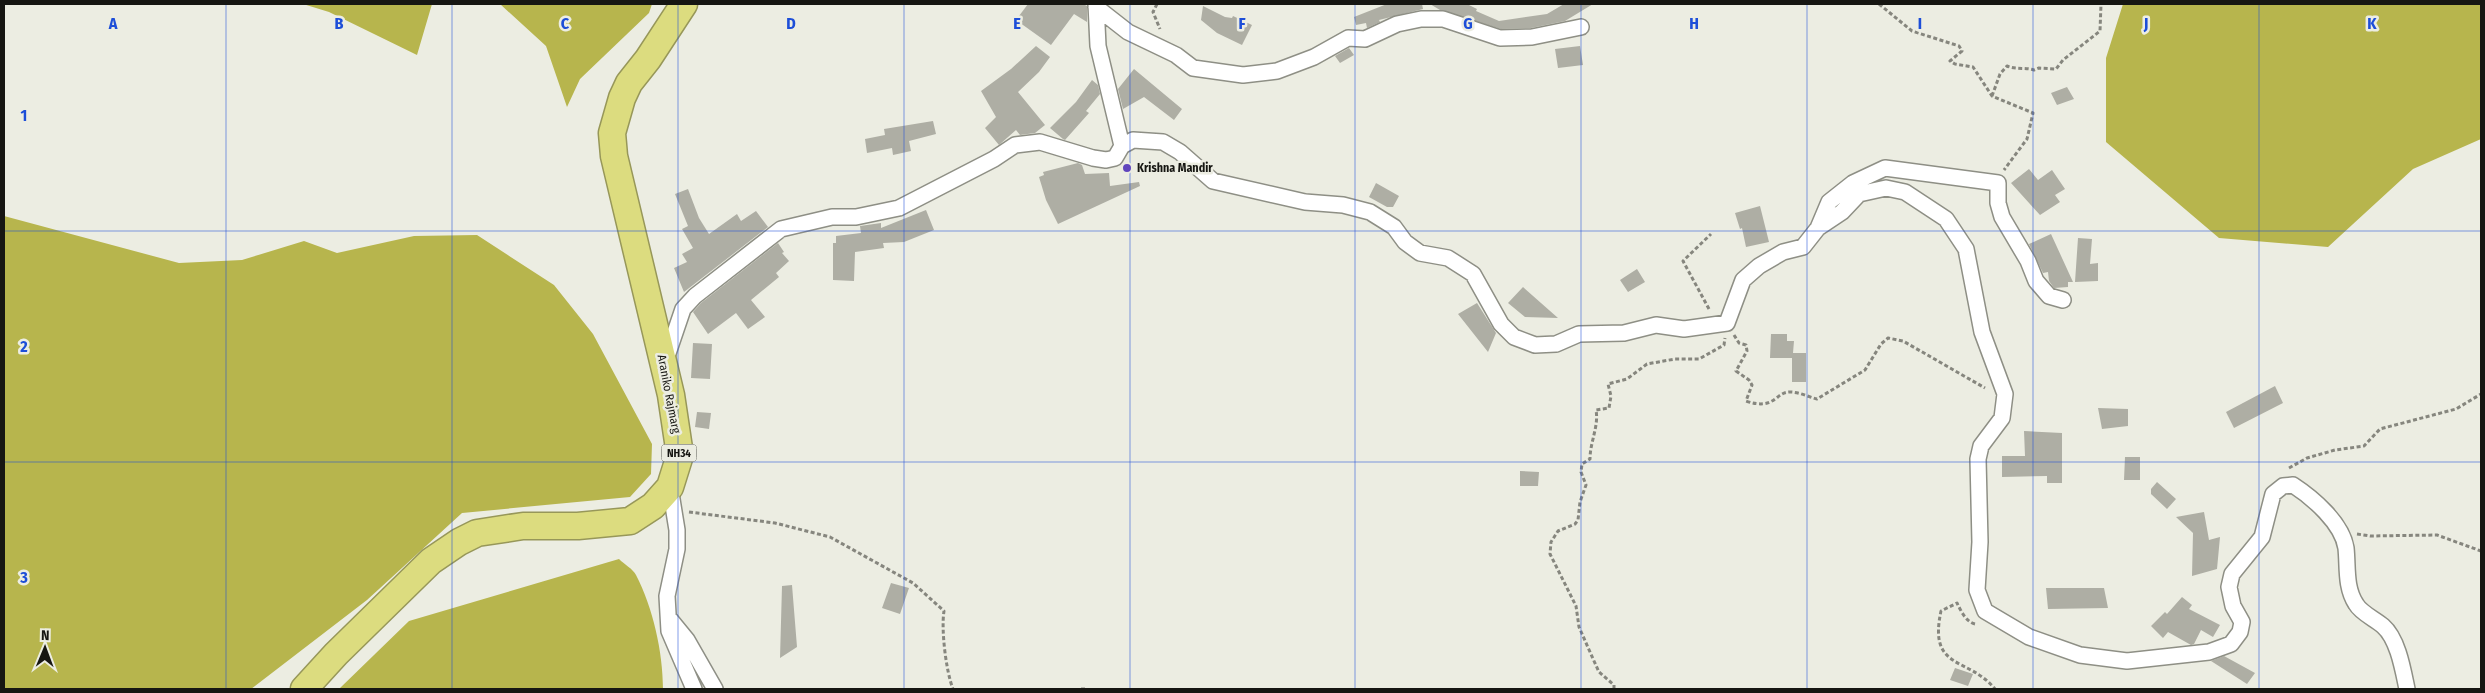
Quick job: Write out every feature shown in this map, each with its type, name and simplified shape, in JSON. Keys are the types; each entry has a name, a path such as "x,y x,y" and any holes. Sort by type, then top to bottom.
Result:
{"highway":[{"name":"Araniko Rajmarg","path":"304,689 336,654 431,561 459,542 477,533 523,526 578,526 630,521 653,506 672,498 680,456 671,395 614,156 612,133 615,117 629,83 648,59 684,4"}],"street":[{"path":"1096,5 1098,46 1122,146"},
{"path":"1096,5 1128,32 1176,55 1193,68 1243,75 1277,71 1314,57 1348,38 1365,39 1397,24 1421,19 1443,20 1500,38 1532,36 1581,27"},
{"path":"664,366 683,309 695,296 781,229 832,218 856,217 899,208 994,159 1015,145 1040,142 1106,160 1115,158 1122,146 1134,140 1163,142 1180,152 1213,181 1305,202 1343,205 1370,212 1394,227 1405,242 1420,253 1448,258 1473,274 1501,324 1514,337 1535,345 1556,344 1579,334 1624,333 1656,325 1684,329 1727,323 1743,280 1759,266 1783,252 1803,247 1818,228 1829,202 1853,183 1885,168 1998,183 1998,203 2002,217 2028,261 2036,281 2049,296 2063,300"},
{"path":"1818,228 1842,212 1859,194 1886,188 1905,192 1946,219 1966,249 1982,332 2005,394 2002,418 1981,446 1978,459 1980,542 1977,590 1985,611 2029,638 2080,655 2127,661 2209,652 2231,644 2240,632 2242,622 2233,606 2229,587 2232,574 2262,537 2272,494 2283,486 2293,484 2309,496 2336,526 2345,546 2347,582 2356,605 2385,628 2401,658 2407,689"},
{"path":"672,498 677,548 667,596 668,617 672,640 694,689"},
{"path":"668,617 687,640 715,689"}],"path":[{"path":"1879,4 1893,13 1912,31 1959,46 1962,51 1950,61 1972,67 1992,96 2033,113 2027,139 2001,174 1998,183"},
{"path":"1992,96 2000,74 2007,66 2017,70 2027,68 2034,70 2039,68 2056,69 2063,60 2100,31 2101,4"},
{"path":"1711,234 1682,261 1707,307 1727,323 1739,343 1746,345 1747,351 1736,371 1749,380 1752,385 1746,402 1768,404 1783,393 1790,392 1817,399 1865,370 1881,344 1892,337 1903,341 1978,386 2005,394"},
{"path":"1614,689 1614,685 1600,672 1594,661 1580,627 1576,606 1550,554 1551,542 1558,531 1575,524 1578,520 1580,502 1586,485 1581,472 1582,464 1590,459 1590,445 1598,418 1596,410 1609,408 1611,396 1608,384 1627,379 1647,364 1675,359 1699,360 1724,345 1727,323"},
{"path":"2293,484 2287,469 2307,458 2335,450 2364,446 2380,429 2456,410 2481,394"},
{"path":"672,498 830,537 913,583 944,611 942,628 947,650 949,678 953,689"},
{"path":"2336,526 2349,533 2370,536 2437,535 2481,551"},
{"path":"1985,611 1986,620 1980,626 1970,623 1958,603 1941,611 1937,630 1938,640 1940,647 1954,661 1989,681 1996,689"},
{"path":"1080,689 1085,689"}],"shaded area":[{"path":"303,4 432,4 417,55 329,12"},
{"path":"500,4 652,4 649,13 580,79 567,107 546,46"},
{"path":"2123,4 2481,4 2481,139 2413,169 2328,247 2219,238 2106,142 2106,58"},
{"path":"4,216 179,263 242,260 304,241 337,253 414,236 477,235 554,285 593,334 652,444 651,474 630,497 462,513 367,600 251,689 4,689"},
{"path":"619,559 635,573 652,616 659,645 663,689 339,689 409,621"}],"building":[{"path":"1028,4 1083,4 1087,6 1087,22 1074,14 1051,45 1016,20"},
{"path":"1387,4 1422,4 1423,9 1379,20 1380,22 1367,28 1366,23 1356,25 1354,17"},
{"path":"1430,4 1467,4 1477,9 1476,11 1499,21 1547,14 1564,4 1593,4 1565,21 1531,28 1501,29 1440,10"},
{"path":"1203,6 1225,17 1232,18 1233,16 1252,25 1242,45 1217,33 1201,20"},
{"path":"1036,46 1050,57 1039,72 1018,92 1045,125 1035,133 1020,135 1016,130 999,145 985,128 996,117 981,91 1011,69"},
{"path":"1580,46 1583,65 1558,68 1555,49"},
{"path":"1349,48 1354,55 1340,63 1335,56"},
{"path":"1134,69 1182,109 1174,120 1144,97 1123,109 1118,89"},
{"path":"1092,80 1098,85 1100,94 1086,111 1089,113 1065,140 1050,128 1076,102"},
{"path":"2067,87 2074,99 2057,105 2051,93"},
{"path":"933,121 936,134 909,141 911,151 893,155 892,148 867,153 865,139 885,135 884,129"},
{"path":"1078,163 1082,165 1085,174 1109,173 1110,186 1139,182 1140,186 1058,224 1046,200 1039,177 1044,175 1043,172"},
{"path":"2029,169 2038,180 2052,170 2065,189 2055,195 2060,202 2040,215 2011,183"},
{"path":"1376,183 1399,196 1393,207 1387,207 1369,197"},
{"path":"688,189 699,218 709,234 737,214 741,221 756,211 768,227 684,292 674,268 687,262 682,254 693,248 682,229 688,226 675,194"},
{"path":"1760,206 1769,242 1746,247 1742,228 1740,229 1735,213"},
{"path":"926,210 934,230 904,242 883,243 884,248 855,252 854,281 833,280 833,243 836,243 836,236 861,233 860,226 881,223 881,228"},
{"path":"2051,234 2073,282 2068,282 2068,287 2054,288 2049,281 2048,272 2043,273 2029,244"},
{"path":"2078,238 2092,239 2090,264 2098,263 2098,281 2075,282"},
{"path":"778,243 784,252 782,253 789,261 776,273 779,277 751,300 765,317 748,329 736,313 708,334 693,312 701,303"},
{"path":"1637,269 1645,282 1628,292 1620,280"},
{"path":"1523,287 1558,318 1525,317 1508,303"},
{"path":"1477,303 1496,333 1488,352 1458,314"},
{"path":"1771,334 1787,334 1787,341 1794,341 1793,353 1806,353 1806,382 1792,382 1792,358 1770,358"},
{"path":"693,343 712,344 710,379 691,378"},
{"path":"2275,386 2283,403 2234,428 2226,412"},
{"path":"2098,408 2128,409 2128,426 2102,429"},
{"path":"697,412 711,413 709,429 695,427"},
{"path":"2024,431 2062,433 2062,483 2047,483 2047,476 2002,477 2002,456 2025,456"},
{"path":"2125,457 2140,457 2140,480 2124,480"},
{"path":"1520,471 1539,472 1538,486 1520,486"},
{"path":"2157,482 2176,499 2167,509 2151,494 2151,489"},
{"path":"2204,512 2209,540 2220,537 2217,569 2192,576 2193,533 2176,517"},
{"path":"891,583 909,588 900,614 882,608"},
{"path":"792,585 797,647 780,658 782,586"},
{"path":"2046,588 2104,588 2108,608 2048,609"},
{"path":"2182,597 2192,605 2189,609 2220,625 2213,637 2201,630 2194,644 2191,645 2168,632 2163,638 2151,626 2165,612 2167,614"},
{"path":"2224,656 2255,673 2247,684 2211,661"},
{"path":"1955,668 1973,674 1968,686 1950,680"}],"place":[{"name":"Krishna Mandir","path":"1127,168"}]}
